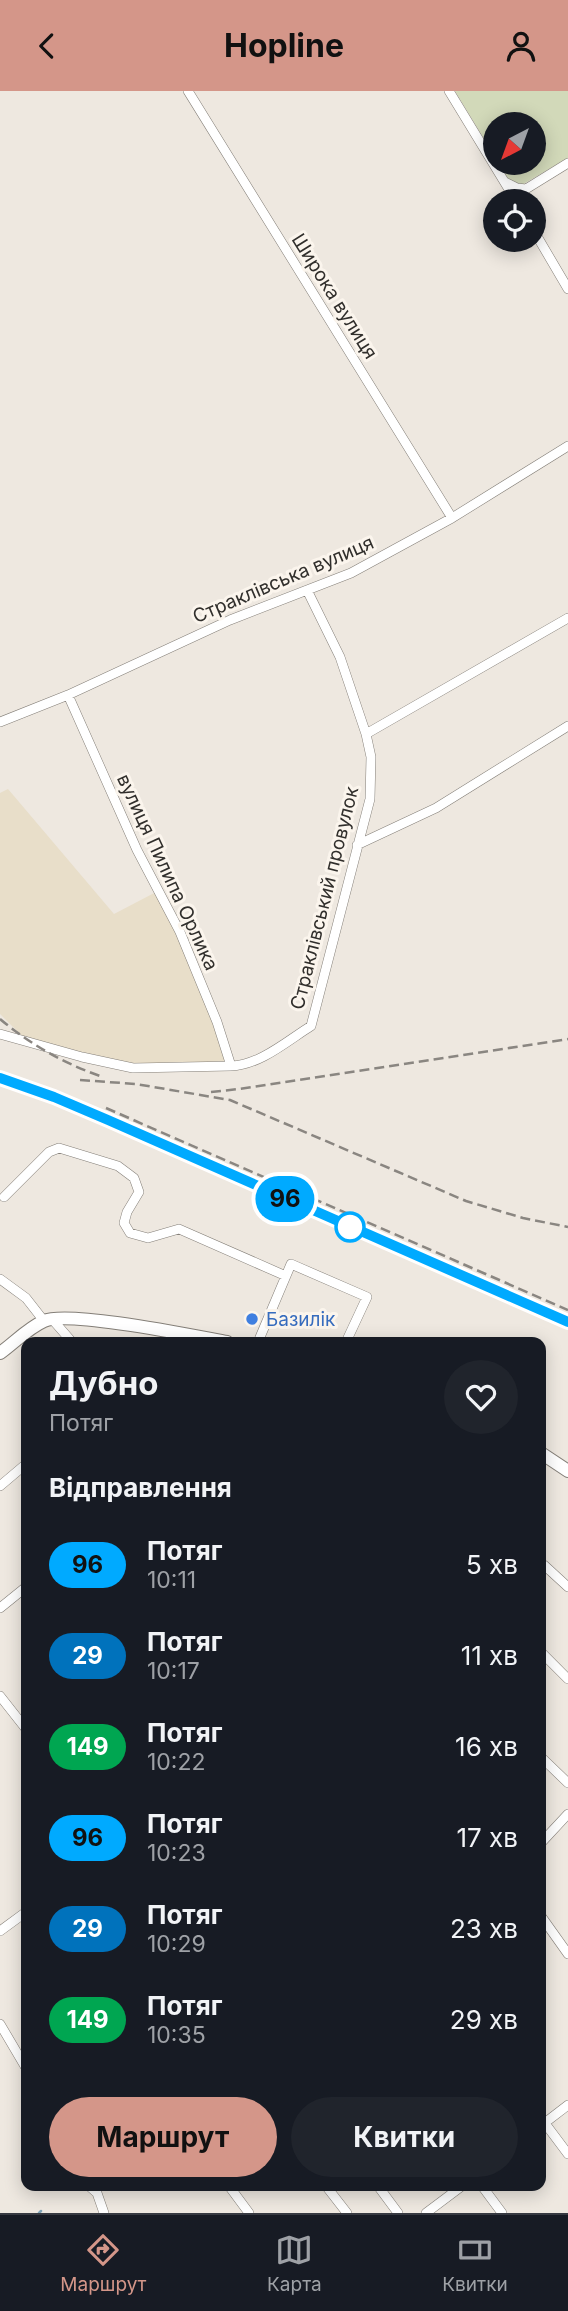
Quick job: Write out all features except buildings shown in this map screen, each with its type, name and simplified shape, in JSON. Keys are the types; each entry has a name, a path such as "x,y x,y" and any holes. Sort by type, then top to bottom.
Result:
{"main road":[{"path":"23,1337 48,1320 88,1319 196,1337"},
{"path":"0,1353 21,1339"},
{"path":"546,1456 568,1471"}],"street":[{"name":"Широка вулиця","path":"188,91 452,519"},
{"path":"449,91 509,189"},
{"path":"504,181 517,188 526,189 568,163"},
{"path":"546,251 568,289"},
{"name":"Страклівська вулиця","path":"0,722 68,695 230,620 351,573 452,519 568,446"},
{"name":"Страклівський провулок","path":"0,1034 133,1068 243,1066 311,1026 370,799 371,757 340,657 307,590"},
{"path":"366,734 568,618"},
{"name":"вулиця Пилипа Орлика","path":"68,695 137,850 180,932 217,1023 231,1066"},
{"path":"357,845 436,808 567,728"},
{"path":"4,1197 49,1152 64,1148 118,1166 134,1178 139,1192 124,1223 130,1233 148,1238 179,1229 286,1276"},
{"path":"260,1337 291,1264 367,1297 348,1337"},
{"path":"0,1279 26,1298 67,1337"},
{"path":"0,1486 21,1468"},
{"path":"546,1570 568,1587"},
{"path":"0,1608 21,1591"},
{"path":"546,1657 568,1679"},
{"path":"0,1696 21,1723"},
{"path":"546,1761 568,1783"},
{"path":"546,1838 568,1814"},
{"path":"0,1931 21,1916"},
{"path":"546,1923 568,1954"},
{"path":"0,2024 21,2060"},
{"path":"546,2119 568,2105"},
{"path":"546,2127 568,2154"},
{"path":"95,2191 104,2213"},
{"path":"233,2191 248,2213"},
{"path":"330,2191 346,2213"},
{"path":"382,2191 398,2213"},
{"path":"426,2213 455,2191"},
{"path":"486,2191 502,2213"}],"shaded area":[{"path":"8,789 114,914 158,891 231,1066 133,1068 27,1041 0,1014 0,793"}],"green space":[{"path":"455,91 568,91 568,158 546,171 546,112 483,112 483,137"},
{"path":"506,175 539,175 520,186"}],"railway":[{"path":"0,1019 47,1052 100,1076"},
{"path":"211,1092 568,1039"},
{"path":"0,1078 108,1120 568,1322"},
{"path":"80,1080 136,1084 230,1100 466,1201 523,1218 568,1227"},
{"path":"106,1108 568,1310"}],"train":[{"name":"96","path":"0,1078 108,1120 568,1322"}],"place":[{"name":"Базилік","path":"252,1319"}]}
